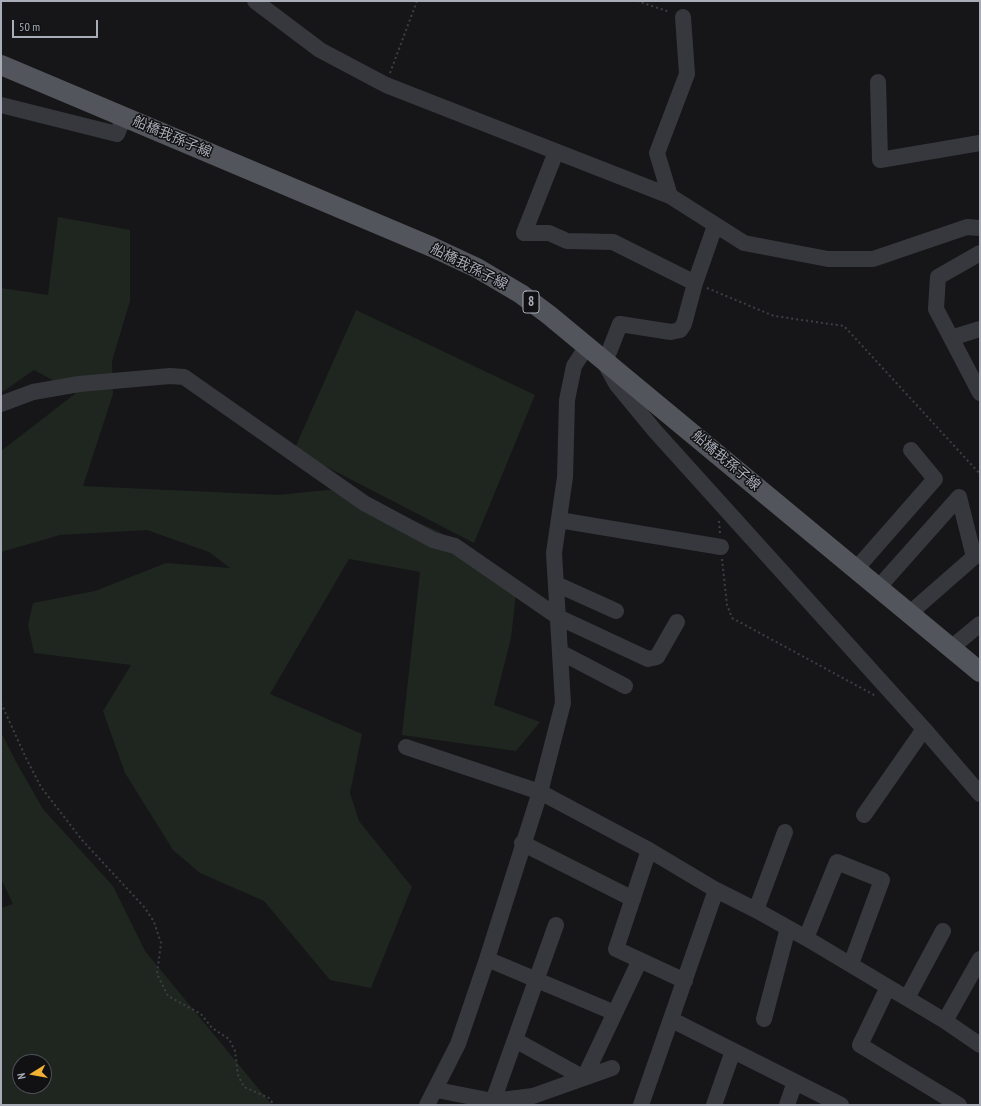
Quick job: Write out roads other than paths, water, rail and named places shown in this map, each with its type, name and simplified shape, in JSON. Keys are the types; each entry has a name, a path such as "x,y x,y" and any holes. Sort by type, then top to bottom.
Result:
{"main road":[{"name":"船橋我孫子線","path":"1,65 379,224 477,268 522,294 602,358 980,672"}],"street":[{"path":"255,1 320,50 386,85 670,196 744,243 828,260 873,259 967,227 980,228"},
{"path":"670,196 658,153 687,74 683,17"},
{"path":"878,82 880,160 980,143"},
{"path":"1,105 117,134 124,117"},
{"path":"556,152 524,233 549,233 567,241 613,242 695,283"},
{"path":"715,226 695,283 684,324 680,330 671,332 620,324 609,352 602,358 617,385 716,498 924,729 980,794"},
{"path":"979,390 936,309 938,277 980,253"},
{"path":"951,338 980,329"},
{"path":"427,1105 437,1090 458,1044 487,959 522,844 540,792 564,703 554,553 565,477 567,400 574,366 587,346"},
{"path":"1,404 33,392 79,384 170,376 184,377 364,503 433,540 455,546 558,617 648,658 657,657 677,622"},
{"path":"856,569 935,479 911,450"},
{"path":"878,588 959,497 974,557 910,613"},
{"path":"559,520 721,547"},
{"path":"556,584 616,611"},
{"path":"951,648 980,624"},
{"path":"560,652 625,686"},
{"path":"864,815 924,729"},
{"path":"406,747 540,792 649,850 716,890 806,938 945,1021 980,1044"},
{"path":"756,910 785,832"},
{"path":"522,844 633,898"},
{"path":"649,850 616,949 685,981"},
{"path":"806,938 837,862 882,880 851,964"},
{"path":"641,1105 672,1020 716,890"},
{"path":"493,1101 556,925"},
{"path":"764,1019 788,928"},
{"path":"907,998 943,931"},
{"path":"487,959 615,1013"},
{"path":"945,1021 980,959"},
{"path":"584,1078 640,960"},
{"path":"888,987 860,1045 959,1105"},
{"path":"672,1020 841,1105"},
{"path":"515,1040 584,1078"},
{"path":"714,1105 733,1051"},
{"path":"437,1090 493,1101 533,1096 612,1068"},
{"path":"787,1105 795,1082"}]}
